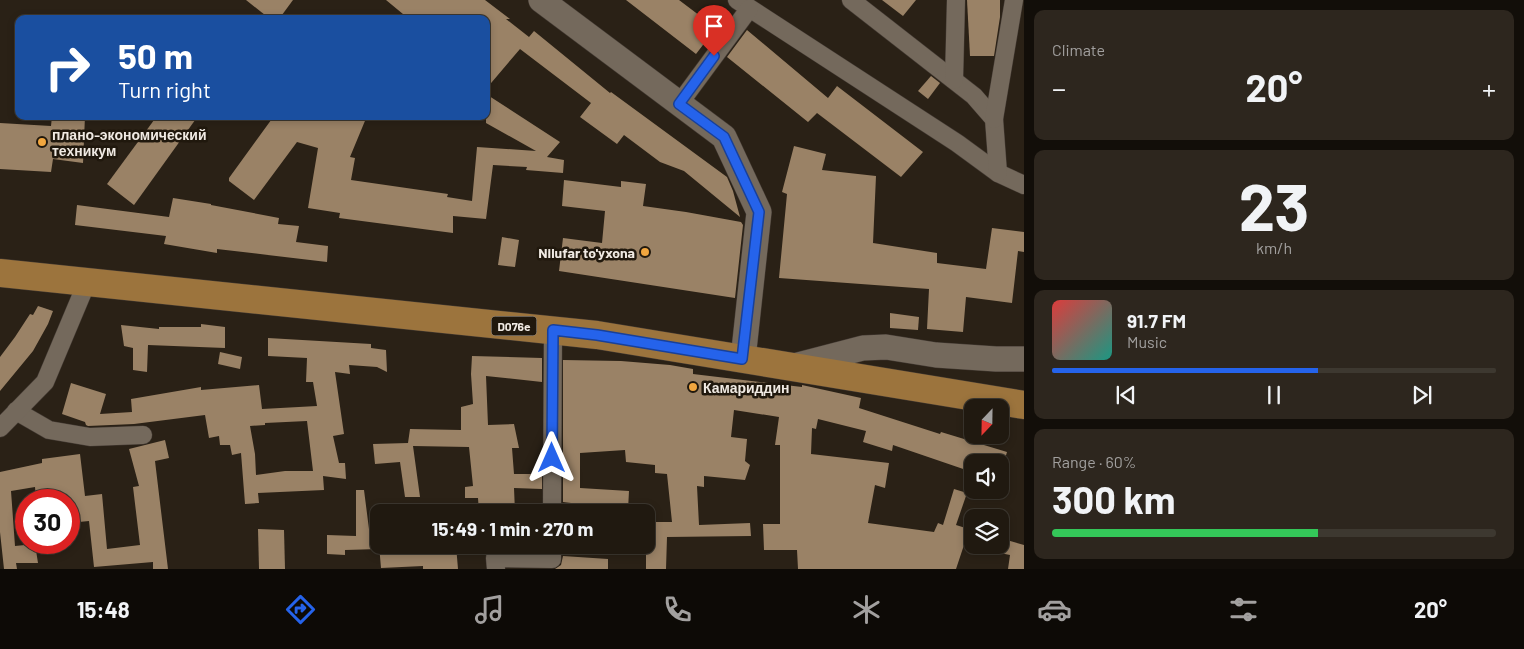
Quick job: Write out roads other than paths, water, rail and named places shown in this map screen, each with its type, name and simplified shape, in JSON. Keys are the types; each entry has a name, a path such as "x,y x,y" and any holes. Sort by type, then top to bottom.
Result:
{"main road":[{"name":"D076e","path":"0,273 597,335 1024,405"}],"street":[{"path":"541,0 724,137 759,212 742,359"},
{"path":"851,0 974,96 994,119"},
{"path":"998,172 994,119 1014,0"},
{"path":"952,3 954,80"},
{"path":"679,104 743,5 998,172 1024,185"},
{"path":"0,428 45,382 87,282"},
{"path":"552,504 553,330"},
{"path":"789,367 863,348 886,347 936,355 1024,359"},
{"path":"16,411 49,430 90,437 143,435"},
{"path":"496,569 495,558 552,559 552,554"}],"place":[{"name":"плано-экономический техникум","path":"42,142"},
{"name":"Nilufar to'yxona","path":"645,252"},
{"name":"Камариддин","path":"693,387"}]}
